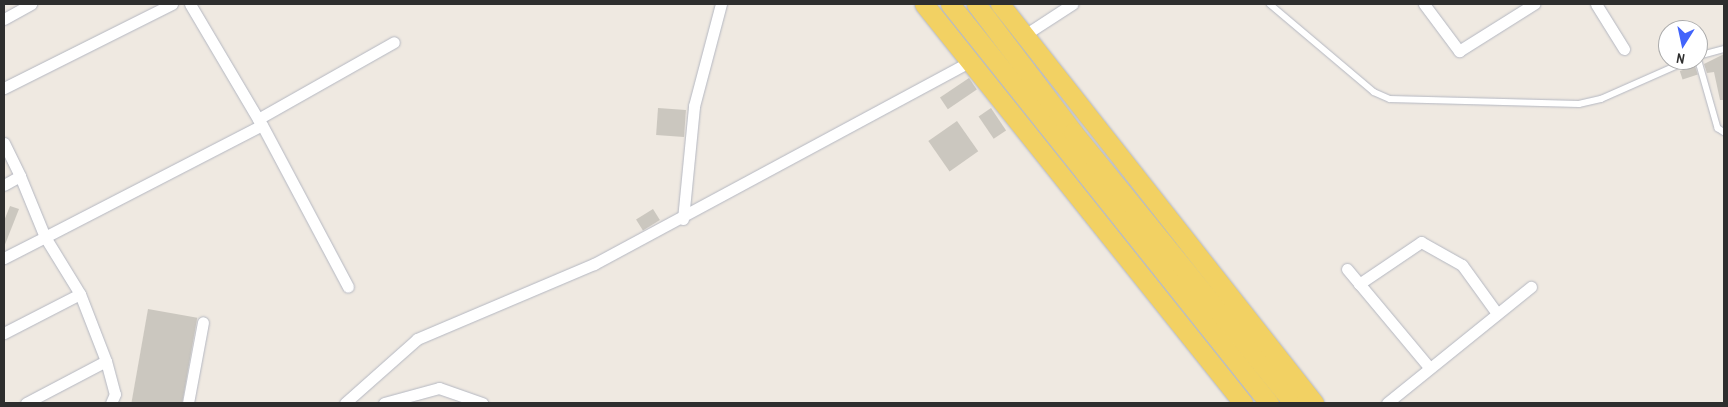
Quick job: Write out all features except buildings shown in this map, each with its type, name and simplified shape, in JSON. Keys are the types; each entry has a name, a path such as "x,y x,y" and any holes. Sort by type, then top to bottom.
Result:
{"main road":[{"path":"924,4 1243,403"},
{"path":"950,4 1068,138 1293,403"},
{"path":"976,4 1068,138 1269,403"},
{"path":"1000,4 1023,36 1314,403"}],"street":[{"path":"4,19 31,4"},
{"path":"4,88 172,4"},
{"path":"190,4 260,122 348,287"},
{"path":"683,219 694,106 721,4"},
{"path":"1023,36 1072,4"},
{"path":"1424,4 1459,51 1534,4"},
{"path":"1596,4 1624,49"},
{"path":"4,258 260,122 394,42"},
{"path":"345,403 417,339 594,264 683,219 970,61"},
{"path":"4,143 45,237 80,294 106,361 115,394 111,403"},
{"path":"4,185 20,176"},
{"path":"1359,284 1421,242 1462,265 1496,312"},
{"path":"1347,269 1429,367"},
{"path":"1387,403 1496,312 1530,287"},
{"path":"4,333 80,294"},
{"path":"188,403 203,322"},
{"path":"26,403 106,361"},
{"path":"384,403 439,388 476,402"}],"lane":[{"path":"1270,4 1374,92 1390,99 1578,104 1601,99 1666,70"},
{"path":"1708,54 1724,49"},
{"path":"1702,70 1718,128 1724,132"}]}
